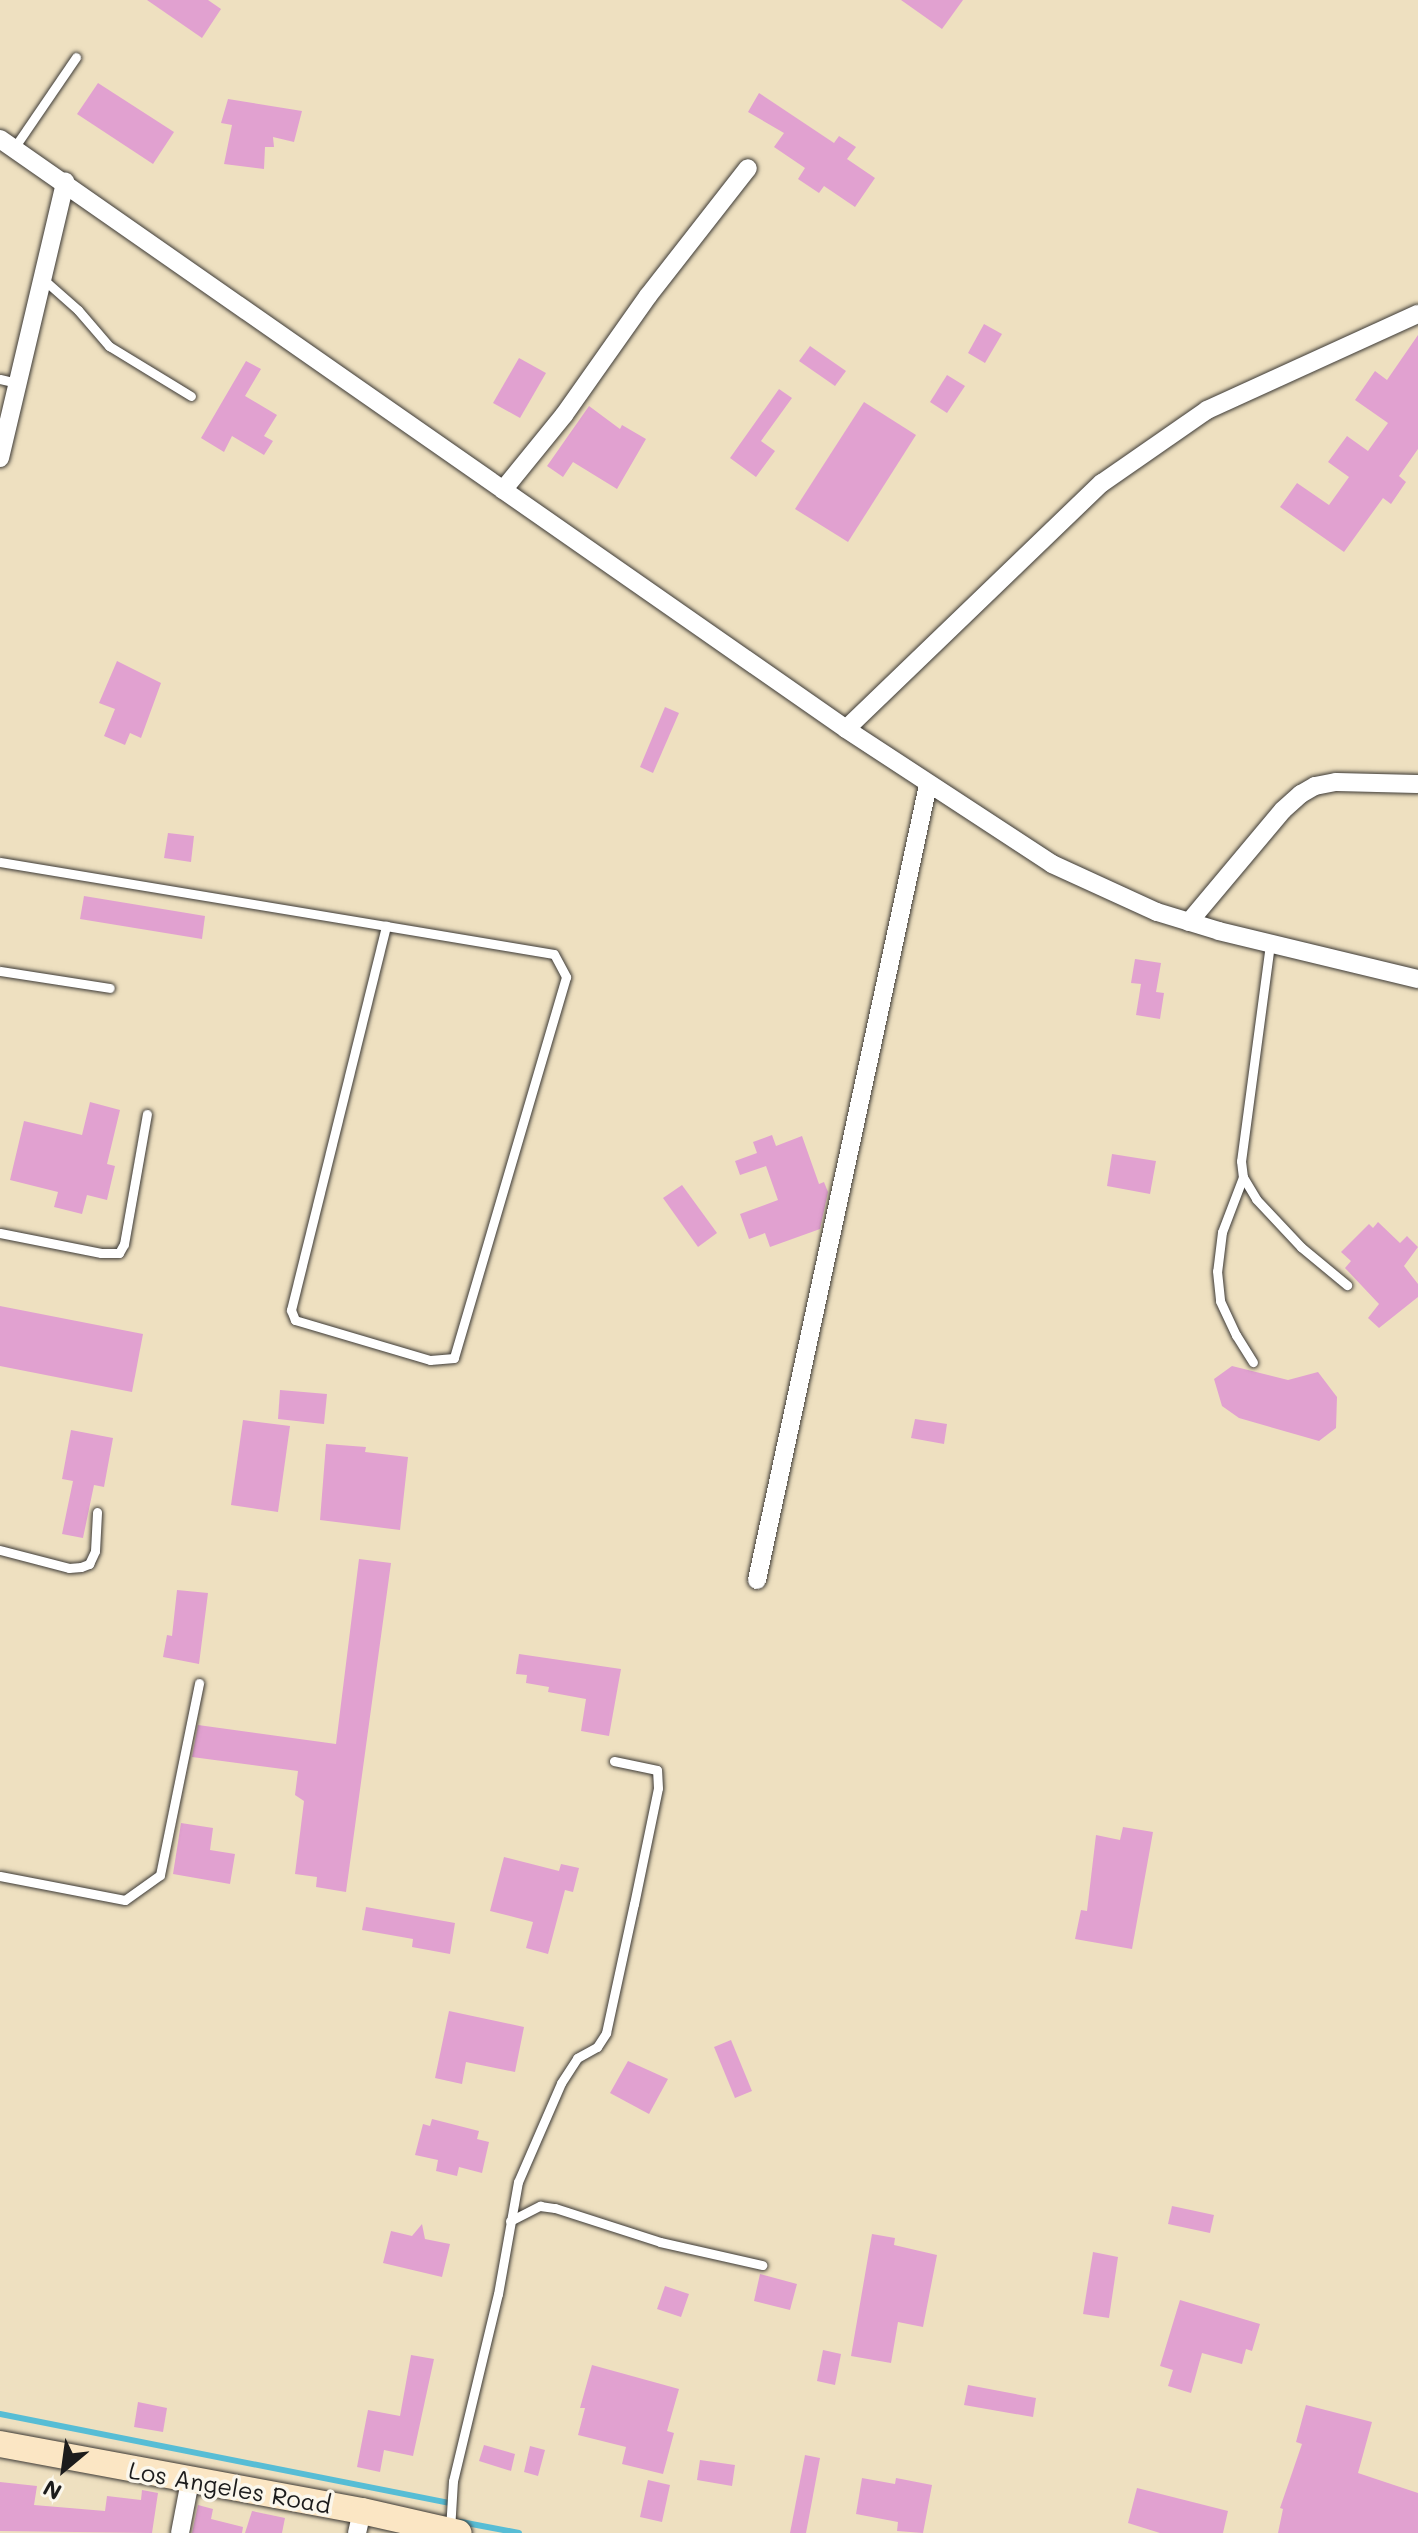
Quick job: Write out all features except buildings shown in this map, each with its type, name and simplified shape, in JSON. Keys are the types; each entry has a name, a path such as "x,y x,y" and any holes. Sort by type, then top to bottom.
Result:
{"main road":[{"name":"Los Angeles Road","path":"0,2444 190,2481 360,2522 455,2532"}],"street":[{"path":"7,144 846,729 1052,864 1103,890 1189,922 1418,979"},
{"path":"503,490 564,415 648,296 748,168"},
{"path":"0,458 9,381 43,279 65,182"},
{"path":"846,729 1102,483 1207,410 1418,314"},
{"path":"1189,922 1283,810 1301,794 1315,786 1336,782 1418,784"},
{"path":"757,1580 928,785"},
{"path":"180,2533 190,2481"}],"lane":[{"path":"7,144 76,57"},
{"path":"43,279 78,310 109,346 191,396"},
{"path":"0,862 386,926 554,954 566,977 454,1358 430,1360 295,1320 291,1310 386,926"},
{"path":"1270,944 1241,1161 1243,1177 1256,1199 1301,1247 1347,1285"},
{"path":"0,971 110,988"},
{"path":"0,1233 101,1253 119,1253 124,1244 147,1114"},
{"path":"1243,1177 1222,1232 1217,1271 1220,1301 1253,1362"},
{"path":"0,1550 69,1568 89,1564 95,1551 97,1512"},
{"path":"0,1876 125,1900 160,1875 199,1683"},
{"path":"455,2532 453,2481 498,2294 518,2182 554,2097 577,2058 597,2047 606,2033 658,1788 657,1770 614,1761"},
{"path":"510,2221 540,2206 555,2208 660,2242 762,2265"}],"waterway":[{"path":"0,2414 446,2502"},
{"path":"461,2522 519,2533"}]}
